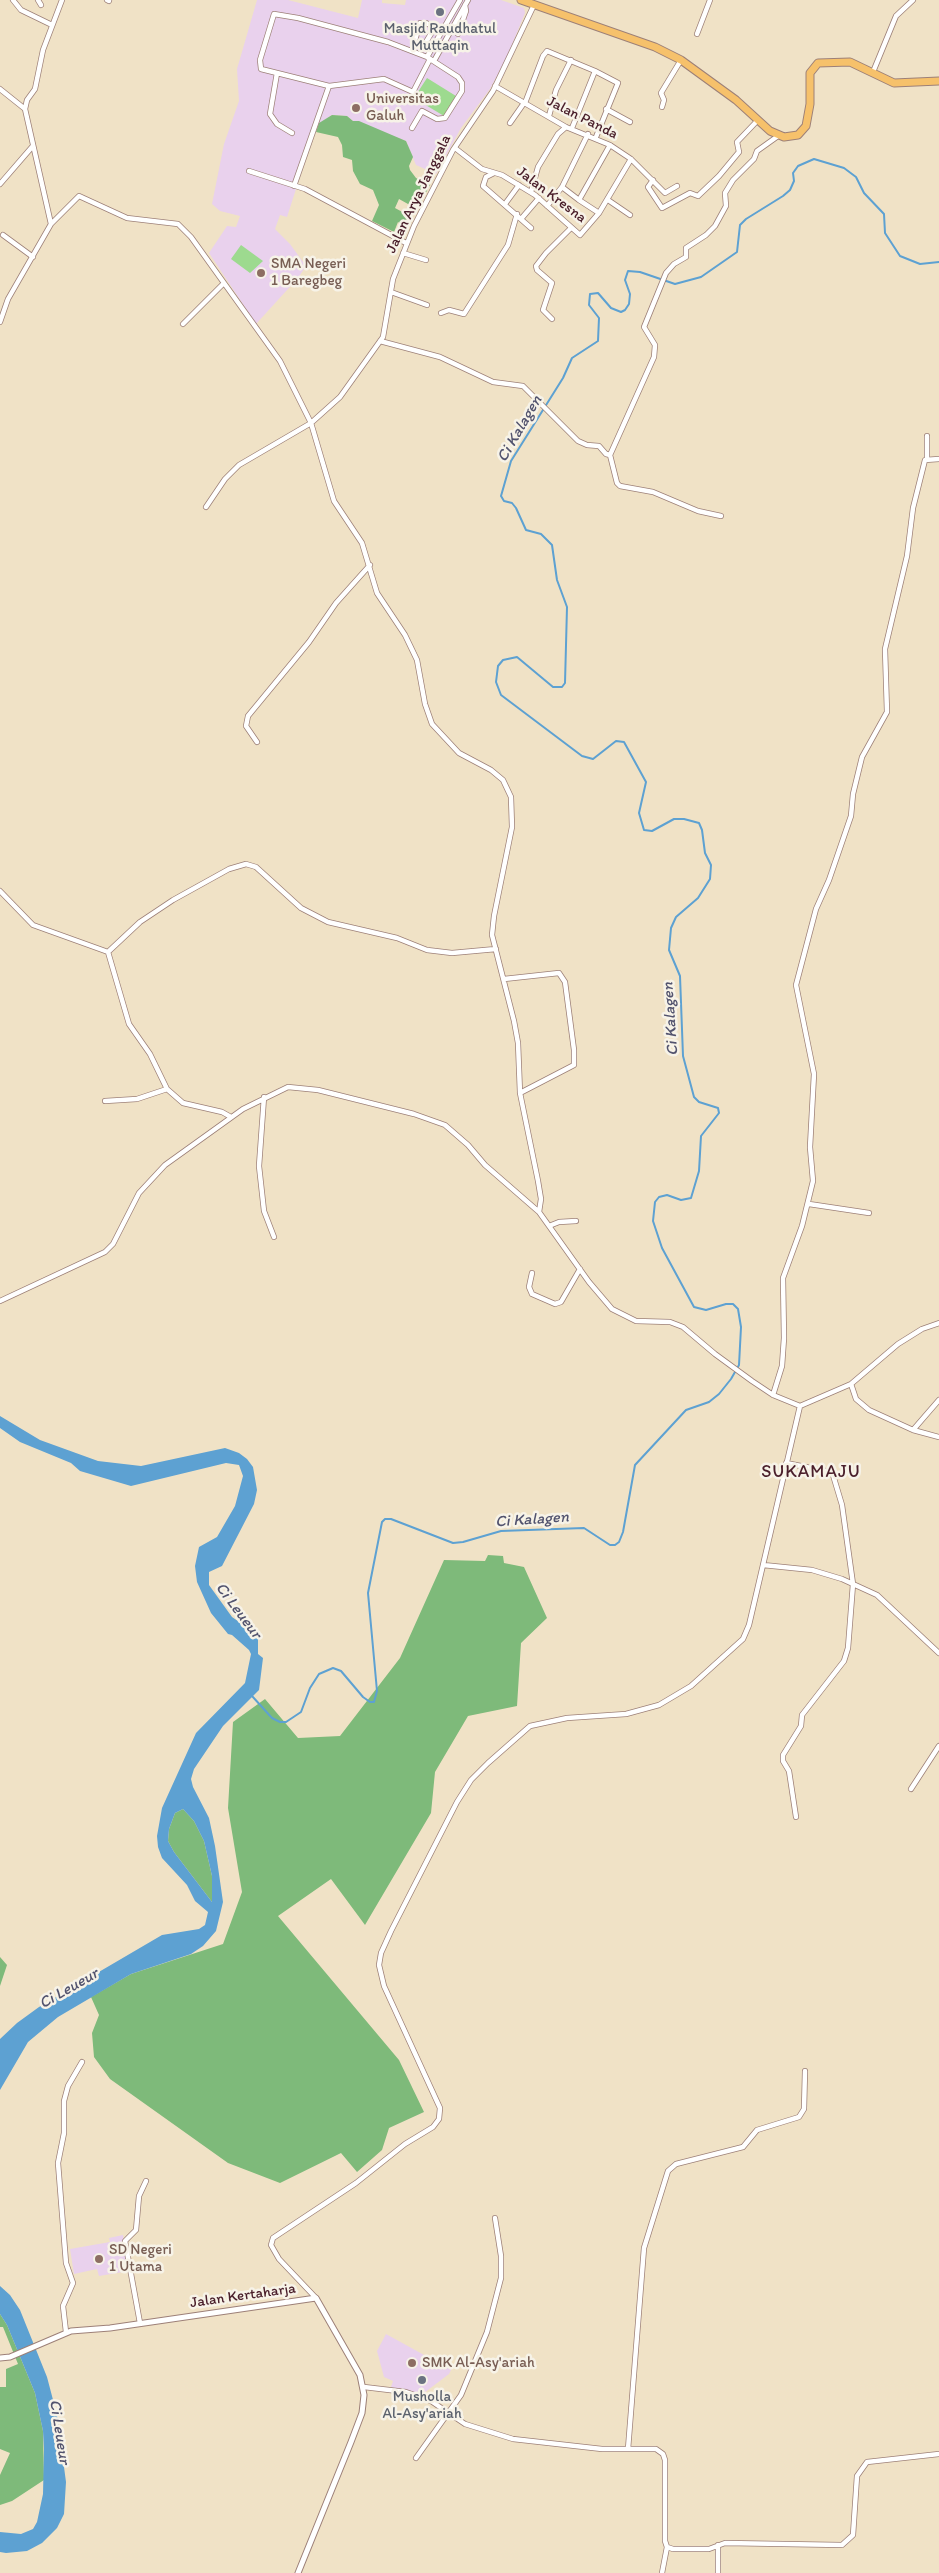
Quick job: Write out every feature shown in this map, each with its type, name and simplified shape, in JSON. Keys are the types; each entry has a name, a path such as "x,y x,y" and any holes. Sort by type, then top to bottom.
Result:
{"highway":[{"path":"521,0 655,47 681,60 736,100 778,136 795,137 806,126 810,104 810,73 815,65 833,61 850,62 894,83 939,81"}],"street":[{"path":"13,0 21,10 52,25"},
{"path":"38,0 42,5"},
{"path":"51,224 32,147 25,109 35,89 42,50 62,0"},
{"path":"412,128 422,111 437,119 445,118 462,91 462,83 458,78 430,59 388,42 277,14 271,22 260,67 277,74 329,86 384,79 413,92 430,59 442,31 460,0"},
{"path":"697,34 710,0"},
{"path":"873,72 896,16 913,0"},
{"path":"430,59 466,2"},
{"path":"458,34 466,11 466,2"},
{"name":"Jalan Arya Janggala","path":"206,507 225,479 239,465 311,423 340,397 380,341 386,322 391,292 406,243 455,148 495,86 534,5"},
{"path":"412,51 415,46 419,24 423,22 442,31"},
{"path":"415,46 426,42 435,28"},
{"path":"510,123 525,103 545,52 551,51 618,81 596,138"},
{"path":"548,116 556,90 571,60"},
{"path":"662,107 664,100 661,93 681,60"},
{"path":"572,128 595,71"},
{"path":"277,74 270,114 277,124 292,133"},
{"path":"294,186 329,86"},
{"name":"Jalan Panda","path":"495,86 566,127 588,134 610,145 632,159 653,180"},
{"path":"0,89 25,109"},
{"path":"606,109 630,122"},
{"path":"677,186 664,193 653,180 648,187 663,208 690,193 698,196 715,180 739,152 737,142 758,120"},
{"path":"531,192 538,167 558,134 566,127"},
{"path":"547,206 562,187 588,134"},
{"path":"721,516 698,511 653,492 620,486 616,483 610,455 654,357 655,345 644,327 664,276 674,264 686,257 686,248 706,235 715,226 726,206 725,193 733,180 754,159 757,151 778,136"},
{"path":"579,200 610,145"},
{"path":"0,184 32,147"},
{"name":"Jalan Kresna","path":"455,148 482,169 495,173 531,192 581,235 600,213 632,159"},
{"path":"249,171 305,189 406,243"},
{"path":"495,173 486,177 482,184 531,228"},
{"path":"505,204 519,185"},
{"path":"562,187 600,213"},
{"path":"0,322 8,299 51,224 79,196 127,218 178,224 190,235 223,284 280,361 311,423 334,501 362,543 377,593 417,660 425,704 432,724 459,754 491,770 503,780 511,797 512,827 492,935 518,1044 520,1093 541,1199 539,1212"},
{"path":"521,219 539,198"},
{"path":"608,200 630,215"},
{"path":"440,313 449,310 464,314 508,245 516,214"},
{"path":"552,319 543,310 552,283 537,270 536,266 571,228"},
{"path":"3,235 33,257"},
{"path":"403,253 426,260"},
{"path":"184,324 223,284"},
{"path":"391,292 427,306"},
{"path":"380,341 440,357 493,382 523,386 578,441 587,445 599,446 606,454 610,455"},
{"path":"772,1395 782,1366 784,1338 783,1278 809,1204 813,1181 810,1147 814,1084 796,985 816,909 829,880 851,816 853,794 862,757 887,712 885,649 907,556 923,464 927,459 927,436"},
{"path":"927,459 939,459"},
{"path":"257,742 246,726 248,716 309,642 336,604 370,566"},
{"path":"108,952 140,922 174,900 229,869 246,864 256,867 301,908 320,919 397,938 427,950 452,953 496,949"},
{"path":"0,891 25,919 33,925 108,952"},
{"path":"108,952 129,1024 150,1054 167,1089 183,1104 222,1112 231,1117"},
{"path":"504,979 559,973 565,982 574,1050 574,1065 520,1093"},
{"path":"0,1301 105,1252 113,1244 131,1207 150,1179 179,1154 231,1117 282,1088 306,1089 432,1119 445,1125 485,1165 539,1212 605,1302 618,1314 636,1321 678,1324 730,1366 772,1395 800,1406 851,1384 898,1344 922,1329 939,1324"},
{"path":"105,1102 137,1099 167,1089"},
{"path":"264,1097 259,1166 264,1211 274,1238"},
{"path":"809,1204 869,1213"},
{"path":"549,1226 559,1222 576,1220"},
{"path":"532,1273 529,1287 532,1294 555,1304 561,1302 580,1268"},
{"path":"851,1384 856,1399 869,1410 913,1430 939,1437"},
{"path":"913,1430 939,1400"},
{"path":"316,2298 279,2259 271,2246 272,2239 356,2183 405,2144 433,2127 439,2119 440,2108 384,1986 379,1965 381,1953 391,1931 457,1802 471,1780 488,1762 530,1726 567,1718 643,1711 673,1698 691,1686 747,1634 800,1406"},
{"path":"786,1463 826,1471 833,1475 842,1505 853,1584 848,1648 844,1661 805,1710 801,1718 801,1726 783,1755 783,1760 789,1771 796,1817"},
{"path":"763,1565 812,1570 853,1584 884,1600 939,1653"},
{"path":"911,1789 939,1746"},
{"path":"66,2332 63,2303 73,2283 66,2263 58,2163 64,2133 64,2101 68,2086 82,2062"},
{"path":"628,2449 644,2248 668,2171 676,2164 743,2147 757,2130 799,2117 805,2103 805,2071"},
{"path":"140,2323 125,2241 136,2230 138,2197 146,2182"},
{"path":"416,2458 449,2413 471,2375 500,2288 501,2256 495,2218"},
{"name":"Jalan Kertaharja","path":"0,2358 10,2357 66,2332 316,2298 360,2375 364,2387 362,2413 298,2573"},
{"path":"364,2387 406,2392 431,2401 465,2424 513,2439 602,2449 656,2449 663,2454 666,2474 665,2541 667,2546 662,2573"},
{"path":"667,2546 685,2550 709,2549 718,2545 842,2545 854,2535 857,2476 867,2462 939,2454"},
{"path":"718,2545 718,2573"}],"shaded area":[{"name":"Universitas Galuh","path":"257,0 288,0 358,18 362,0 382,0 382,3 405,5 406,0 501,0 524,8 525,13 507,57 490,89 461,128 436,174 416,165 406,141 353,121 347,116 332,115 316,127 287,217 280,215 275,229 290,244 306,266 298,278 256,324 209,253 227,226 236,227 240,216 220,211 212,204 224,144 239,101 237,69"},
{"name":"SD Negeri 1 Utama","path":"123,2235 129,2271 99,2276 97,2269 74,2274 70,2249 110,2242 109,2238"},
{"name":"SMK Al-Asy'ariah","path":"386,2334 435,2361 453,2366 449,2374 420,2396 391,2387 393,2381 384,2377 377,2351"}],"green space":[{"path":"427,78 456,96 444,116 414,98"},
{"path":"332,115 347,116 353,121 359,121 406,141 413,157 409,166 410,170 416,178 430,185 417,209 399,199 395,208 408,215 404,226 398,222 394,232 372,221 379,205 373,190 360,184 353,171 352,160 343,157 342,145 338,137 316,132 319,123"},
{"path":"241,245 263,261 250,273 231,259"},
{"path":"488,1555 503,1556 504,1563 524,1567 547,1618 521,1643 517,1706 468,1716 435,1772 431,1813 365,1925 331,1879 278,1916 399,2060 424,2112 389,2128 382,2150 357,2172 341,2153 280,2183 228,2163 110,2079 94,2057 92,2033 99,2015 91,1997 131,1974 223,1944 242,1892 228,1808 233,1722 265,1699 298,1738 340,1736 400,1658 444,1560 485,1561"},
{"path":"183,1809 194,1821 204,1841 212,1876 212,1902 174,1852 168,1841 169,1829 175,1813"},
{"path":"0,1957 7,1965 0,1986"},
{"path":"0,2314 7,2325 35,2393 43,2431 44,2480 12,2501 0,2505 0,2475 10,2453 0,2449 0,2387 6,2387 6,2369 18,2364 3,2327 0,2327"}],"water":[{"path":"0,1416 40,1440 98,1461 141,1466 225,1448 239,1453 247,1459 253,1467 257,1490 254,1504 222,1566 209,1572 209,1585 232,1617 258,1635 258,1654 263,1658 259,1690 223,1726 194,1769 191,1779 193,1787 209,1818 215,1846 223,1902 216,1931 203,1946 191,1954 131,1974 58,2017 28,2042 0,2090 0,2039 17,2023 39,2007 162,1935 199,1929 205,1925 208,1912 195,1901 187,1885 162,1858 157,1836 162,1808 196,1733 245,1683 251,1654 232,1635 228,1634 211,1613 197,1582 195,1566 199,1547 217,1537 235,1506 243,1476 239,1465 226,1463 131,1486 80,1471 71,1463 20,1442 0,1428","holes":["183,1809 194,1821 204,1841 212,1876 212,1902 174,1852 168,1841 169,1829 175,1813"]},
{"name":"Ci Leueur","path":"0,2286 10,2295 20,2310 47,2377 57,2415 66,2482 64,2514 57,2528 42,2543 27,2551 6,2553 0,2552 0,2532 21,2534 33,2529 37,2522 43,2494 44,2449 43,2431 35,2393 7,2325 0,2314"}],"waterway":[{"name":"Ci Kalagen","path":"252,1696 272,1718 280,1722 286,1722 301,1712 310,1688 319,1674 333,1668 341,1671 363,1697 370,1702 374,1702 377,1691 368,1593 382,1522 385,1519 391,1519 453,1543 501,1531 584,1528 610,1545 615,1545 619,1542 623,1532 635,1465 686,1410 709,1402 719,1394 739,1365 741,1327 738,1309 733,1304 726,1304 706,1310 694,1307 662,1248 653,1221 655,1202 659,1197 667,1195 681,1200 691,1198 699,1171 701,1136 719,1113 718,1108 699,1102 694,1097 683,1056 680,976 669,950 671,928 676,917 698,898 710,879 711,865 705,853 702,830 699,823 684,819 674,819 652,831 644,830 639,813 646,782 624,742 616,741 593,759 582,756 501,695 496,682 498,666 503,660 517,657 553,687 562,687 565,683 567,607 557,580 552,545 541,534 526,530 516,508 512,503 504,501 501,496 511,461 563,378 572,358 598,341 599,318 589,305 590,294 598,293 611,308 621,312 629,304 630,294 625,280 628,271 640,272 675,284 701,277 737,252 740,225 790,190 794,181 793,173 798,166 814,159 844,168 856,177 864,193 884,214 885,233 900,256 920,264 939,262"}],"place":[{"name":"Masjid Raudhatul Muttaqin","path":"440,12"},
{"name":"Universitas Galuh","path":"356,108"},
{"name":"SMA Negeri 1 Baregbeg","path":"261,273"},
{"name":"SD Negeri 1 Utama","path":"99,2259"},
{"name":"SMK Al-Asy'ariah","path":"412,2363"},
{"name":"Musholla Al-Asy'ariah","path":"422,2380"}],"district":[{"name":"SUKAMAJU","path":"811,1472"}]}
